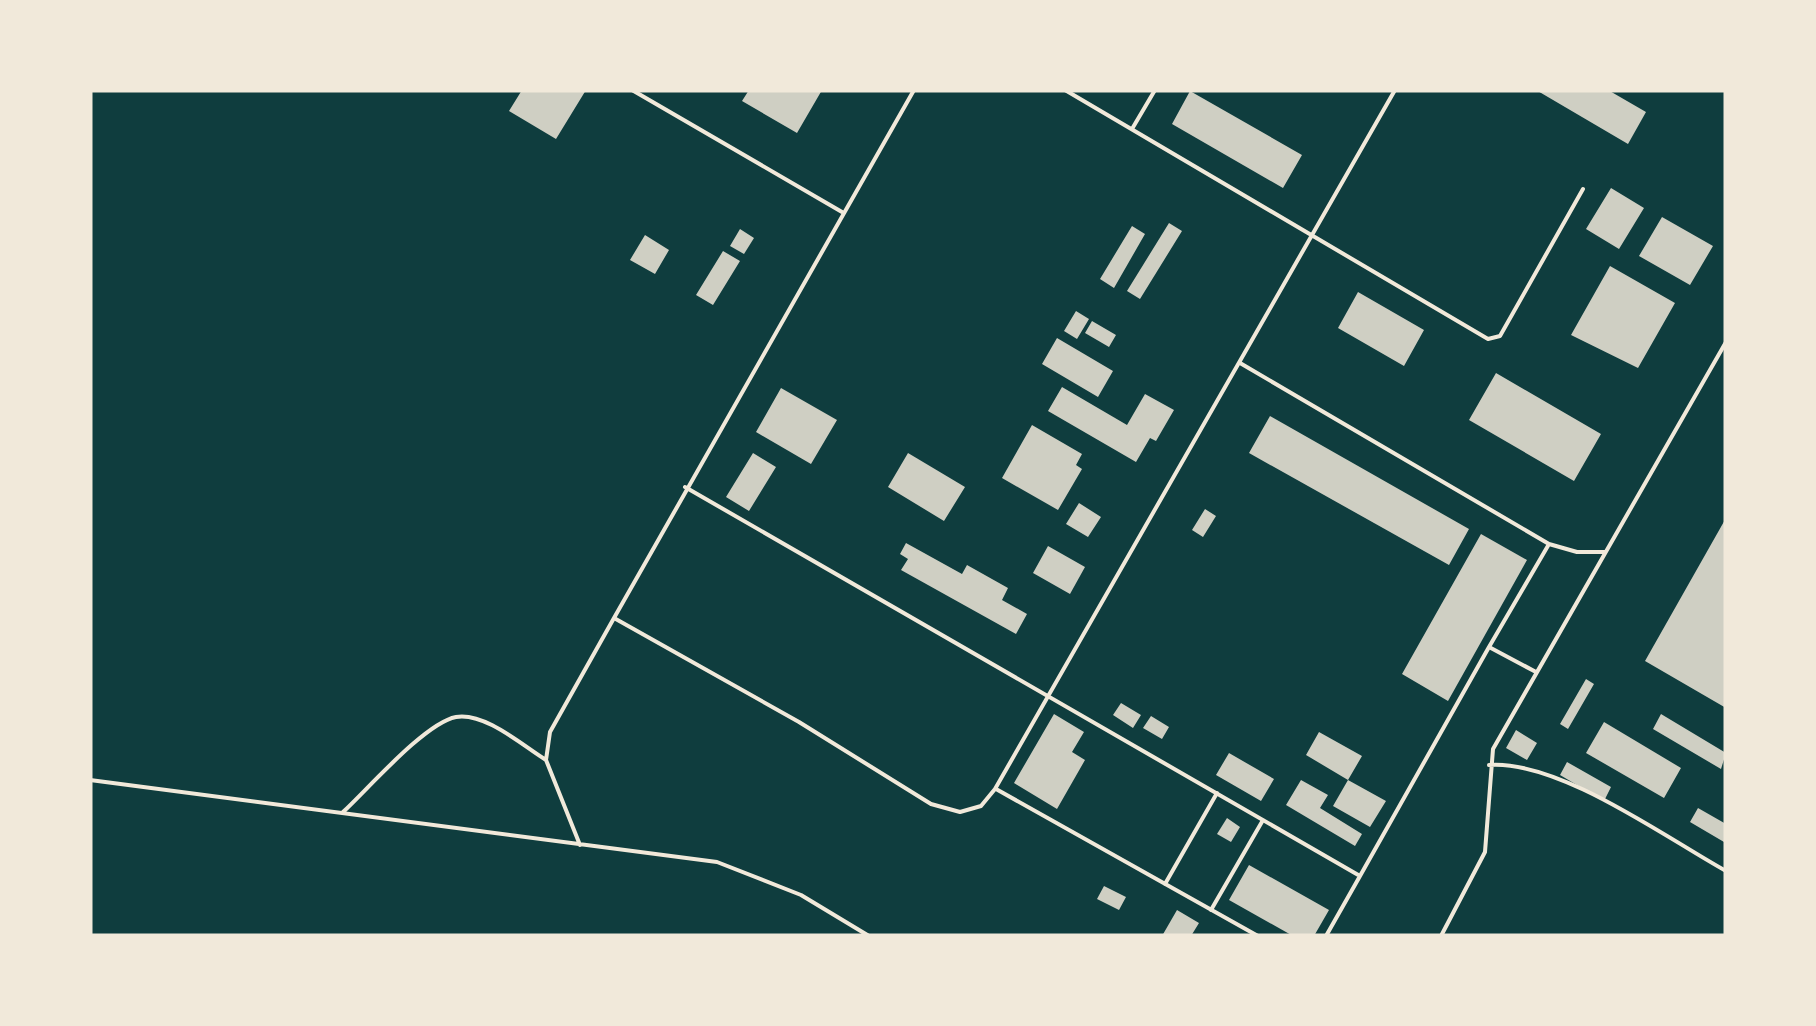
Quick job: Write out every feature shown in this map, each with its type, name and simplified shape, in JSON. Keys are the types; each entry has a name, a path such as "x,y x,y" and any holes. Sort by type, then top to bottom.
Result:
{"lane":[{"path":"632,90 842,212"},
{"path":"580,846 546,760 550,732 685,487 914,90"},
{"path":"1065,90 1488,339 1500,336 1583,189"},
{"path":"1132,129 1154,90"},
{"path":"614,618 799,722 931,804 960,812 981,806 995,789 1395,90"},
{"path":"1440,936 1485,852 1489,765 1502,734 1726,342"},
{"path":"1240,363 1548,544 1577,552 1606,552"},
{"path":"685,487 1360,876"},
{"path":"1326,936 1548,544"},
{"path":"1489,646 1536,672"},
{"path":"341,814 436,726 458,716 483,722 546,760"},
{"path":"1489,765 1516,763 1558,777 1726,872"},
{"path":"90,780 580,846 678,855 754,874 869,936"},
{"path":"995,789 1258,936"},
{"path":"1164,884 1217,793"},
{"path":"1211,910 1262,820"}],"building":[{"path":"522,90 586,90 556,139 509,111"},
{"path":"749,90 822,90 797,133 742,101"},
{"path":"1536,90 1608,90 1646,112 1628,144"},
{"path":"1190,91 1302,155 1283,188 1172,124"},
{"path":"1611,188 1644,208 1619,249 1586,229"},
{"path":"1662,217 1713,246 1690,285 1639,256"},
{"path":"1169,223 1182,231 1140,299 1127,291"},
{"path":"1132,226 1145,234 1114,288 1100,279"},
{"path":"740,229 754,238 744,254 730,246"},
{"path":"645,235 669,250 655,274 630,260"},
{"path":"723,251 740,261 713,305 696,295"},
{"path":"1610,266 1675,303 1638,368 1571,335"},
{"path":"1358,292 1424,330 1404,366 1338,328"},
{"path":"1076,311 1089,319 1077,339 1064,331"},
{"path":"1092,321 1116,335 1109,347 1085,333"},
{"path":"1057,338 1113,371 1098,397 1042,364"},
{"path":"1496,373 1601,434 1574,481 1469,420"},
{"path":"1062,387 1127,425 1145,394 1174,410 1156,441 1150,438 1136,462 1048,411"},
{"path":"781,388 837,420 811,464 756,432"},
{"path":"1270,416 1469,529 1449,565 1249,453"},
{"path":"1032,425 1082,454 1076,465 1082,469 1058,510 1002,478"},
{"path":"753,453 776,467 749,511 726,497"},
{"path":"908,453 965,487 944,521 888,487"},
{"path":"1079,503 1101,517 1088,537 1066,524"},
{"path":"1205,509 1216,516 1203,537 1192,530"},
{"path":"1726,518 1726,708 1645,661"},
{"path":"1481,534 1527,560 1448,701 1402,674"},
{"path":"906,543 962,574 967,565 1008,588 1002,600 1027,614 1016,634 901,570 908,559 900,554"},
{"path":"1048,546 1085,567 1070,594 1033,573"},
{"path":"1586,679 1594,684 1568,729 1560,724"},
{"path":"1121,703 1141,715 1133,728 1113,715"},
{"path":"1054,714 1084,732 1072,752 1085,760 1057,809 1014,783"},
{"path":"1661,714 1726,753 1721,769 1653,729"},
{"path":"1151,716 1169,727 1162,739 1143,728"},
{"path":"1604,722 1681,768 1664,798 1586,753"},
{"path":"1516,730 1537,743 1527,760 1506,748"},
{"path":"1319,732 1362,756 1348,780 1306,755"},
{"path":"1229,753 1274,779 1261,801 1216,775"},
{"path":"1567,762 1611,787 1604,801 1560,775"},
{"path":"1301,780 1328,795 1320,808 1362,834 1355,846 1286,805"},
{"path":"1348,780 1386,801 1370,827 1333,806"},
{"path":"1698,808 1726,824 1724,842 1690,822"},
{"path":"1227,818 1240,827 1231,842 1217,834"},
{"path":"1249,865 1329,910 1314,936 1293,936 1229,900"},
{"path":"1104,886 1126,897 1119,910 1097,899"},
{"path":"1177,910 1199,923 1191,936 1162,936"}]}
